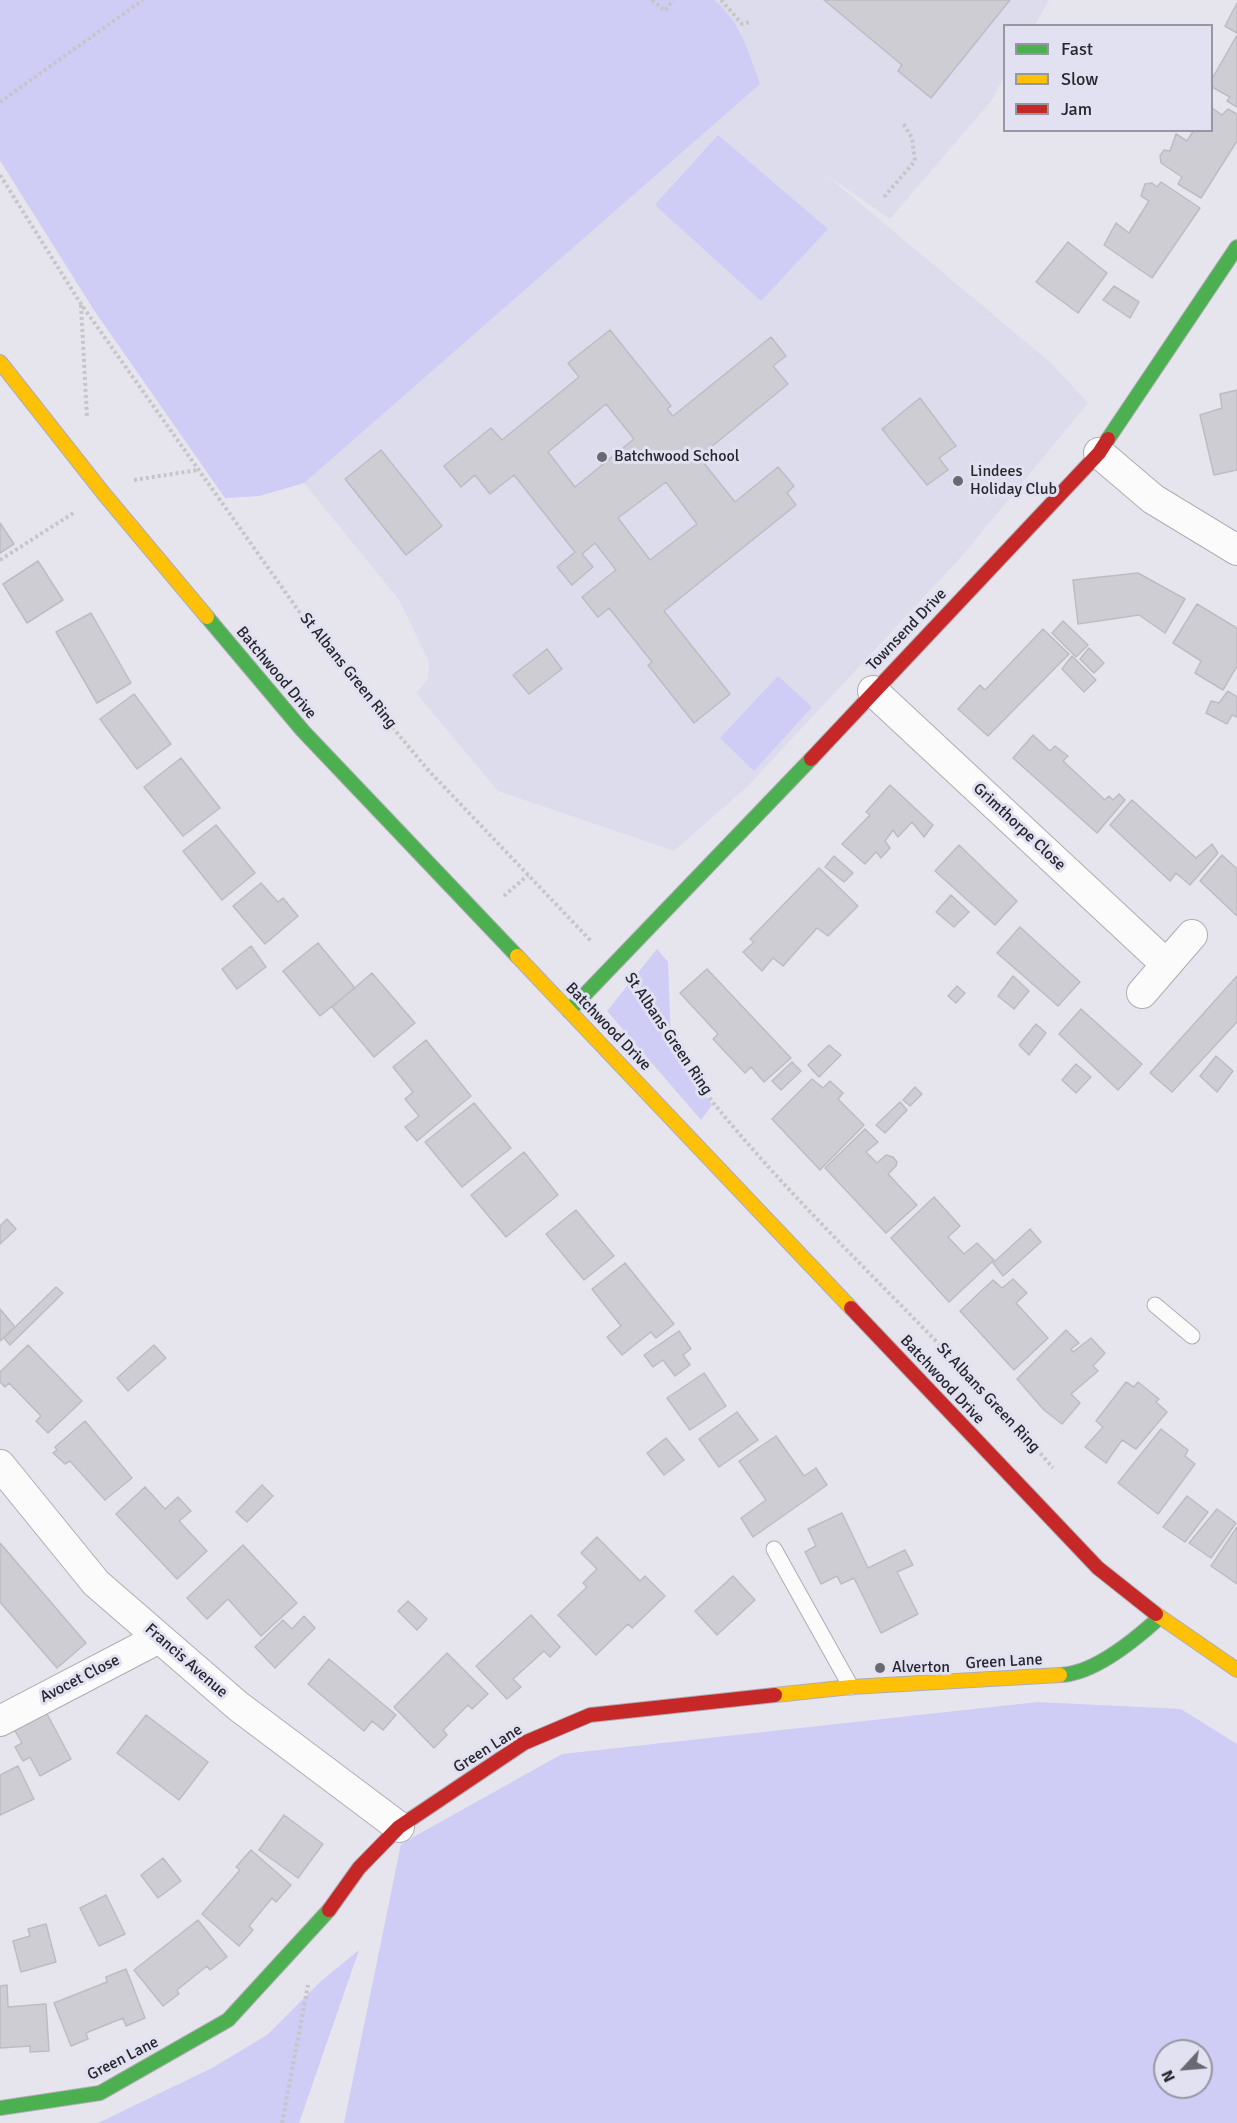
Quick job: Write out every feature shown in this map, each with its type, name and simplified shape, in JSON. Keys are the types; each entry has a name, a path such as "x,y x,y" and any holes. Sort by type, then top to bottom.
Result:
{"street":[{"name":"Townsend Drive","path":"569,1011 1099,453 1237,247"},
{"name":"Batchwood Drive","path":"0,362 104,494 303,731 1098,1568 1160,1617 1237,1670"},
{"path":"1099,453 1153,499 1237,550"},
{"name":"Grimthorpe Close","path":"873,691 1166,964"},
{"path":"1142,993 1192,935"},
{"name":"Francis Avenue","path":"0,1465 96,1583 238,1706 399,1827"},
{"name":"Green Lane","path":"0,2108 100,2093 228,2020 320,1922 359,1868 399,1827 524,1743 590,1715 851,1687 1069,1675 1112,1655 1141,1635 1160,1617"},
{"name":"Avocet Close","path":"0,1720 159,1638"}],"lane":[{"path":"1155,1305 1192,1336"},
{"path":"774,1549 851,1687"}],"path":[{"path":"0,102 143,0"},
{"path":"652,0 664,11 673,0"},
{"path":"720,0 742,24 750,22"},
{"path":"884,197 915,161 912,138 903,123"},
{"name":"St Albans Green Ring","path":"0,175 81,304 320,641 429,771 596,946 617,962 638,984 713,1102 779,1180 953,1359 1056,1472"},
{"path":"81,304 87,420"},
{"path":"132,480 198,470"},
{"path":"0,560 84,507"},
{"path":"498,902 528,875"},
{"path":"282,2123 309,1978"}],"shaded area":[{"path":"0,0 1049,0 1036,24 1003,24 1003,79 992,100 890,219 825,174 1051,363 1088,403 962,556 747,787 674,851 498,791 416,693 428,679 429,662 399,600 304,483 259,496 225,498 94,310 0,161"},
{"path":"0,0 714,0 737,28 760,84 304,483 259,496 225,498 94,310 0,160"},
{"path":"718,135 828,229 761,301 655,205"},
{"path":"778,676 812,707 754,771 720,738"},
{"path":"657,949 668,962 671,1043 712,1105 701,1120 607,1011"},
{"path":"1038,1702 1181,1709 1237,1744 1237,2123 344,2123 401,1844 562,1754"},
{"path":"359,1950 299,2123 98,2123 212,2068 267,2035 320,1982"}],"building":[{"path":"824,0 1010,0 931,98 898,71 902,65"},
{"path":"1237,3 1237,33 1225,26"},
{"path":"1237,35 1237,107 1227,101 1230,97 1213,88 1213,77"},
{"path":"1213,109 1222,115 1228,109 1237,114 1237,141 1201,198 1178,184 1182,177 1161,163 1160,156 1164,150 1170,151 1176,134 1187,141 1193,132 1213,132"},
{"path":"1161,182 1200,208 1152,278 1104,245 1116,223 1129,233 1149,201 1141,196 1145,184 1152,183 1157,187"},
{"path":"1068,242 1107,273 1078,313 1036,282"},
{"path":"1114,286 1139,302 1130,318 1103,300"},
{"path":"610,330 671,406 667,409 673,416 771,337 786,356 773,366 788,384 699,457 735,502 778,467 794,486 787,493 796,505 664,611 730,694 694,723 648,665 652,662 609,608 598,617 582,597 616,570 595,543 582,554 593,567 572,585 557,567 575,552 514,475 490,494 475,475 461,487 444,466 491,428 502,440 579,377 568,363","holes":["606,404 634,439 575,487 548,452","666,482 697,524 650,560 618,518"]},
{"path":"1237,390 1237,470 1214,475 1200,415 1222,408 1220,394"},
{"path":"920,398 956,446 939,458 948,470 927,485 882,429"},
{"path":"381,450 442,526 406,555 345,479"},
{"path":"0,523 14,544 0,553"},
{"path":"38,561 63,600 27,623 3,584"},
{"path":"1138,573 1185,599 1165,633 1139,615 1078,624 1073,580"},
{"path":"1197,604 1237,628 1237,666 1223,690 1195,673 1201,661 1173,643"},
{"path":"91,613 131,683 97,703 56,632"},
{"path":"1063,621 1088,645 1076,657 1052,633"},
{"path":"1043,629 1069,654 988,736 958,709 980,685 985,690"},
{"path":"1089,648 1104,663 1094,673 1080,659"},
{"path":"547,649 562,669 529,694 513,675"},
{"path":"1072,656 1096,680 1084,692 1062,669"},
{"path":"1228,691 1237,697 1237,717 1232,715 1227,724 1206,713 1211,701 1219,703"},
{"path":"134,694 171,744 137,769 100,719"},
{"path":"1033,735 1050,751 1055,746 1068,756 1063,761 1105,800 1109,796 1113,800 1119,794 1125,800 1097,833 1013,758"},
{"path":"181,758 220,808 183,836 144,787"},
{"path":"890,785 933,825 924,837 912,822 898,837 893,830 885,841 890,848 881,858 876,852 865,864 842,844 870,815 866,812"},
{"path":"1132,800 1196,858 1212,844 1218,853 1190,885 1176,873 1170,881 1110,825"},
{"path":"216,825 255,873 222,900 183,851"},
{"path":"959,845 1017,901 995,925 935,871"},
{"path":"1222,855 1237,869 1237,916 1200,881"},
{"path":"834,856 853,873 844,882 825,867"},
{"path":"819,868 858,906 828,936 817,928 783,966 773,958 762,971 743,952 754,942 750,939"},
{"path":"261,883 278,902 283,898 298,916 265,944 233,906"},
{"path":"951,895 969,912 954,927 936,912"},
{"path":"1020,927 1080,982 1058,1006 997,953"},
{"path":"318,943 355,988 320,1016 283,971"},
{"path":"251,946 266,967 237,989 222,969"},
{"path":"707,969 791,1058 764,1082 751,1067 745,1073 713,1039 718,1034 680,993"},
{"path":"372,973 415,1023 374,1057 332,1007"},
{"path":"1013,976 1029,991 1014,1009 998,996"},
{"path":"1237,976 1237,1022 1172,1092 1150,1073"},
{"path":"957,986 965,993 956,1003 948,996"},
{"path":"1081,1009 1142,1064 1118,1090 1059,1034"},
{"path":"1036,1024 1046,1033 1029,1055 1019,1045"},
{"path":"426,1040 471,1096 417,1141 405,1127 419,1116 405,1099 413,1092 393,1067"},
{"path":"829,1045 841,1055 819,1077 808,1065"},
{"path":"1216,1056 1233,1071 1217,1092 1200,1076"},
{"path":"792,1062 801,1071 781,1090 772,1081"},
{"path":"1076,1064 1091,1077 1076,1093 1062,1080"},
{"path":"812,1079 823,1088 830,1081 843,1093 838,1099 864,1125 820,1170 772,1119"},
{"path":"915,1087 922,1094 910,1106 903,1100"},
{"path":"900,1102 907,1110 885,1133 876,1125"},
{"path":"474,1103 511,1148 462,1187 425,1142"},
{"path":"865,1129 878,1142 866,1152 877,1163 886,1155 893,1157 897,1162 896,1166 888,1174 917,1205 886,1233 825,1168"},
{"path":"524,1152 558,1195 506,1237 471,1195"},
{"path":"934,1197 960,1226 948,1237 964,1254 977,1243 994,1260 949,1302 891,1238"},
{"path":"576,1210 614,1256 584,1280 546,1234"},
{"path":"7,1219 16,1229 0,1244 0,1226"},
{"path":"1030,1229 1041,1242 1003,1276 993,1263"},
{"path":"625,1263 674,1324 656,1338 651,1332 622,1355 607,1337 621,1326 592,1289"},
{"path":"1013,1279 1027,1293 1016,1303 1048,1338 1014,1370 960,1311 993,1280 1002,1288"},
{"path":"56,1287 63,1293 10,1345 4,1338"},
{"path":"0,1309 15,1327 0,1341"},
{"path":"1066,1330 1079,1343 1071,1349 1073,1352 1091,1338 1105,1353 1093,1366 1098,1371 1071,1394 1080,1403 1062,1424 1044,1410 1017,1379"},
{"path":"679,1331 691,1349 683,1355 690,1365 675,1376 663,1360 653,1367 644,1355"},
{"path":"28,1345 82,1401 48,1433 36,1421 41,1416 9,1383 5,1387 0,1382 0,1372"},
{"path":"154,1345 166,1358 128,1391 117,1378"},
{"path":"704,1373 726,1406 690,1430 667,1398"},
{"path":"1126,1382 1134,1387 1138,1382 1159,1399 1156,1402 1167,1412 1136,1449 1122,1440 1106,1463 1085,1447 1103,1427 1096,1421"},
{"path":"737,1412 758,1440 719,1467 699,1439"},
{"path":"85,1421 132,1478 105,1500 70,1461 65,1464 53,1453 57,1450 55,1447"},
{"path":"1161,1429 1188,1450 1185,1456 1195,1464 1158,1514 1118,1483"},
{"path":"776,1436 804,1476 816,1468 827,1485 753,1537 741,1518 766,1500 739,1461"},
{"path":"666,1438 684,1460 664,1475 647,1453"},
{"path":"262,1485 273,1496 247,1522 236,1512"},
{"path":"145,1487 165,1509 178,1497 191,1511 179,1521 207,1551 177,1579 116,1514"},
{"path":"1187,1496 1208,1512 1185,1542 1163,1527"},
{"path":"1217,1509 1236,1523 1211,1558 1189,1543"},
{"path":"842,1513 868,1568 905,1550 913,1565 897,1572 918,1614 881,1633 854,1578 841,1584 837,1576 821,1584 805,1552 816,1546 808,1529"},
{"path":"1237,1527 1237,1584 1211,1566"},
{"path":"597,1537 640,1581 645,1576 665,1596 632,1628 628,1624 596,1655 558,1615 587,1587 583,1583 597,1569 581,1553"},
{"path":"0,1543 86,1643 57,1668 0,1602"},
{"path":"243,1545 297,1603 261,1636 228,1599 207,1619 187,1598"},
{"path":"733,1576 755,1600 717,1635 695,1611"},
{"path":"408,1601 427,1619 417,1630 398,1611"},
{"path":"531,1615 560,1647 550,1657 544,1651 513,1679 521,1687 507,1699 476,1666"},
{"path":"304,1616 315,1628 275,1668 255,1647 283,1620 292,1629"},
{"path":"447,1653 488,1694 472,1709 468,1705 443,1730 447,1735 434,1748 394,1707"},
{"path":"329,1659 396,1715 383,1730 372,1721 364,1731 308,1684"},
{"path":"46,1712 71,1759 40,1776 30,1757 23,1761 15,1747 22,1743 14,1729"},
{"path":"146,1715 208,1762 179,1800 117,1753"},
{"path":"18,1766 34,1799 0,1815 0,1775"},
{"path":"284,1815 323,1844 298,1878 259,1850"},
{"path":"251,1850 291,1885 276,1902 272,1898 249,1926 253,1930 239,1946 202,1914 240,1870 236,1867"},
{"path":"163,1858 181,1881 158,1898 141,1875"},
{"path":"106,1895 125,1934 99,1946 80,1908"},
{"path":"198,1920 227,1957 210,1970 207,1966 177,1990 179,1994 163,2006 134,1970"},
{"path":"46,1924 56,1962 21,1972 13,1941 30,1936 28,1929"},
{"path":"126,1969 145,2018 126,2026 123,2018 86,2033 88,2039 71,2046 54,2003 107,1982 106,1977"},
{"path":"7,1985 8,2007 46,2004 49,2051 30,2052 30,2046 0,2048 0,1986"}],"traffic: fast":[{"path":"1108,439 1237,247"},
{"path":"207,617 303,731 517,956"},
{"path":"569,1011 811,759"},
{"path":"1060,1675 1087,1669 1114,1654 1160,1617"},
{"path":"0,2108 100,2093 228,2020 329,1910"}],"traffic: slow":[{"path":"0,362 104,494 207,617"},
{"path":"517,956 851,1308"},
{"path":"1156,1614 1237,1670"},
{"path":"775,1695 851,1687 1060,1675"}],"traffic: jam":[{"path":"811,759 1099,453 1108,439"},
{"path":"851,1308 1098,1568 1156,1614"},
{"path":"329,1910 359,1868 399,1827 524,1743 590,1715 775,1695"}],"place":[{"name":"Batchwood School","path":"602,457"},
{"name":"Lindees Holiday Club","path":"958,481"},
{"name":"Alverton","path":"880,1668"}]}
